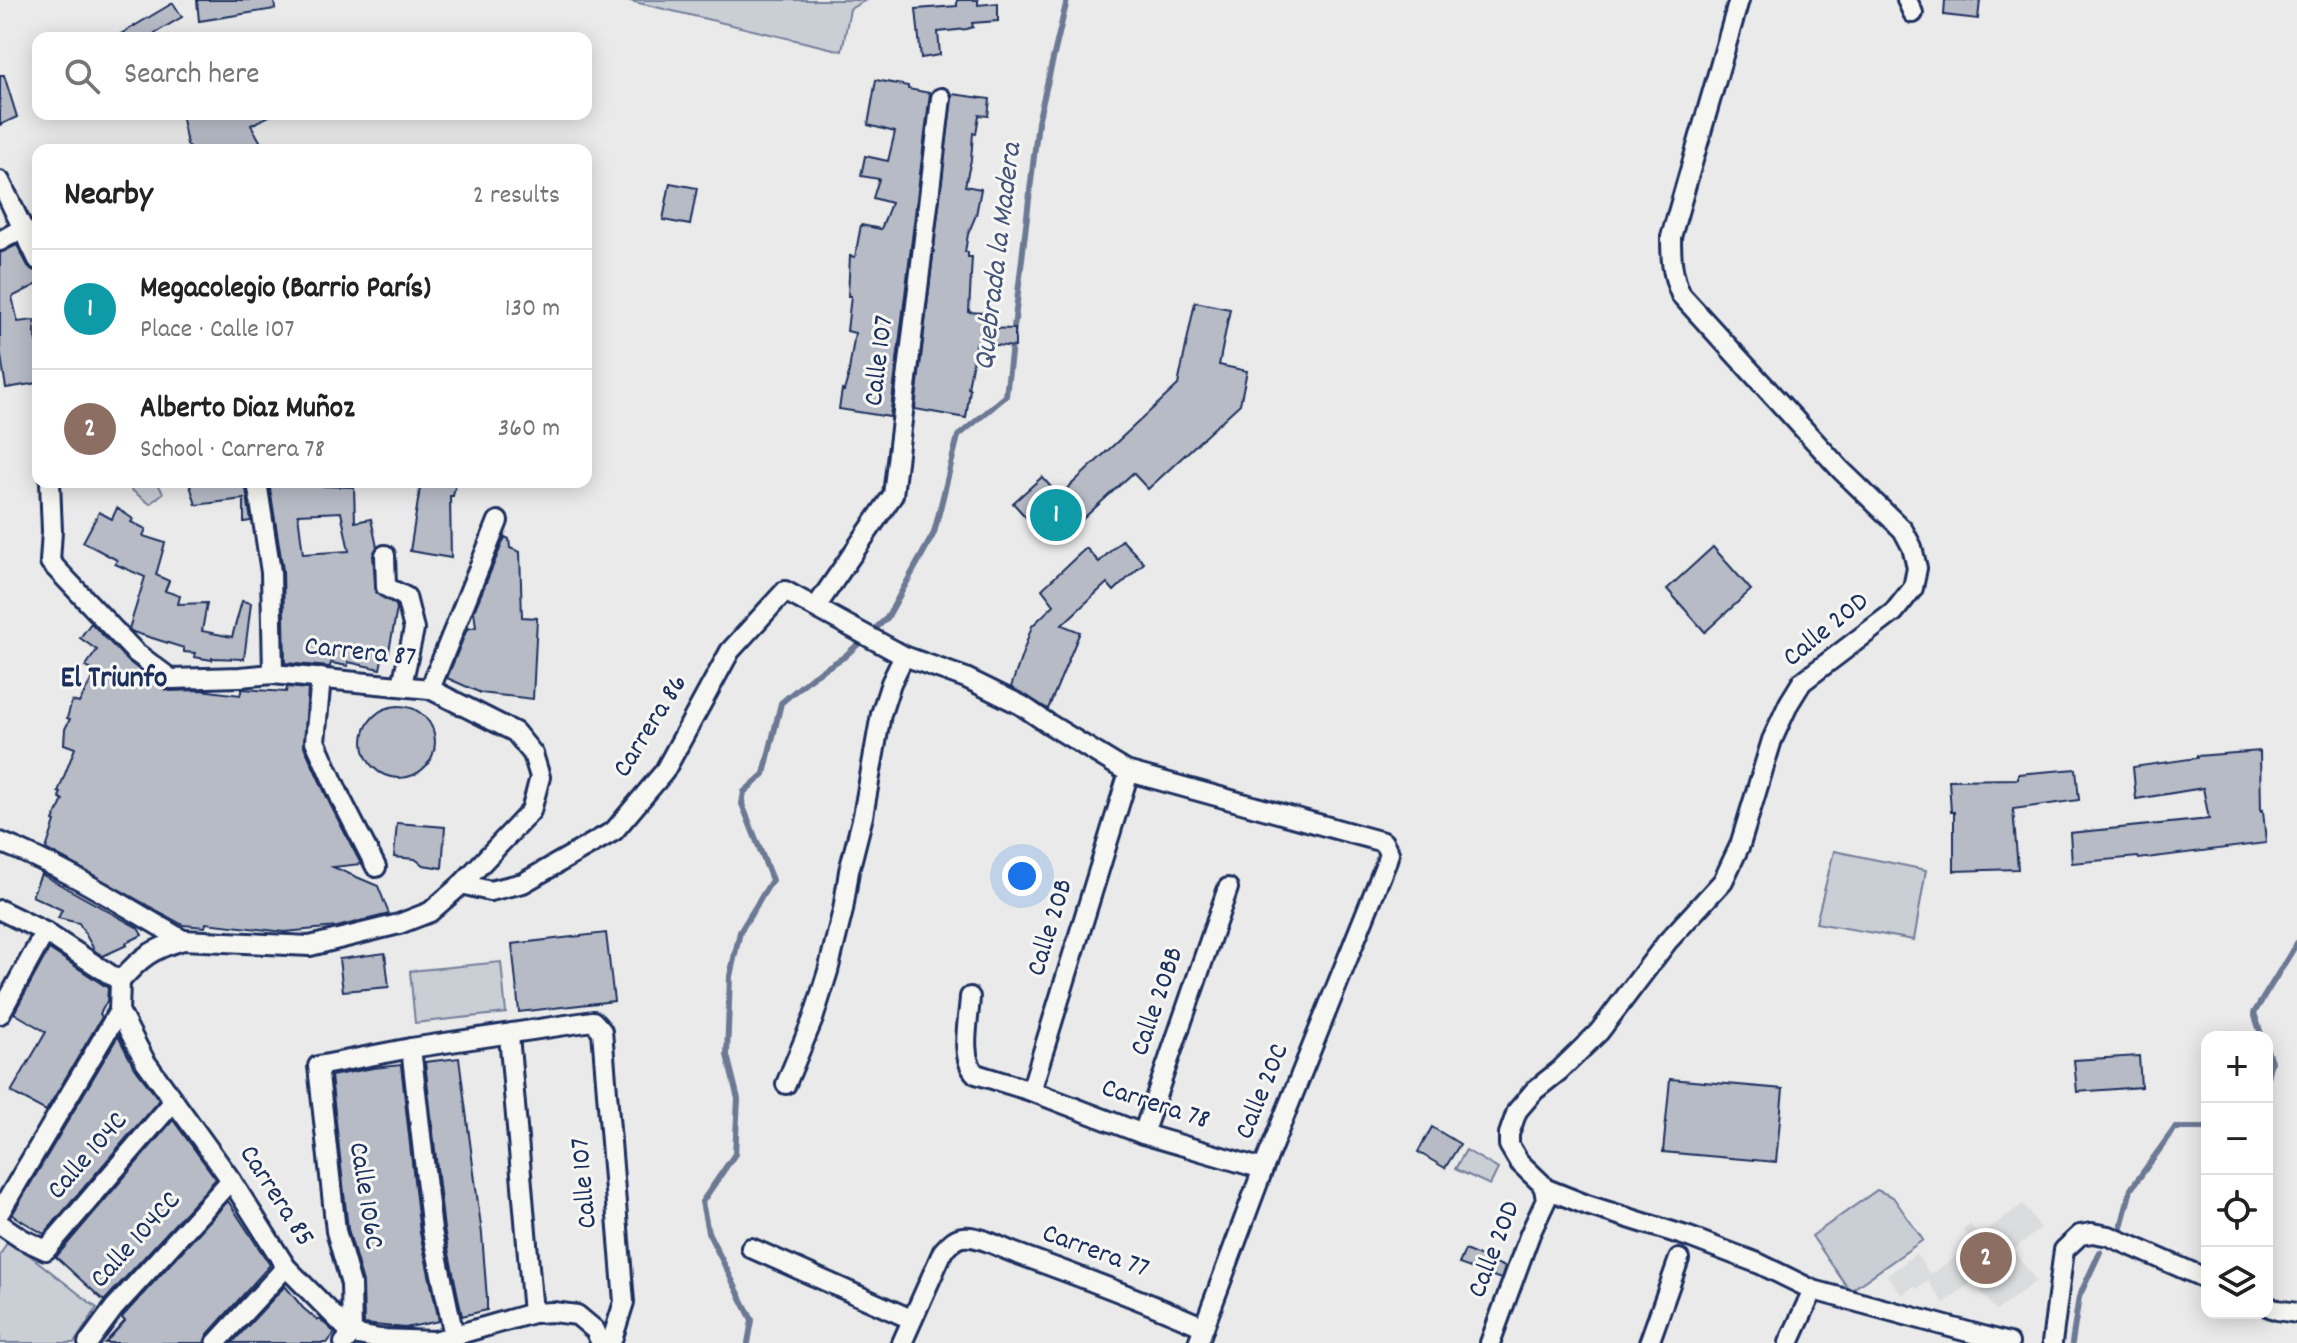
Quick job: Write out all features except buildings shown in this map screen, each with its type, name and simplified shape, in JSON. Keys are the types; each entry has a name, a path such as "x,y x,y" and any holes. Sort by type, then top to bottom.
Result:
{"street":[{"name":"Calle 20D","path":"1490,1343 1530,1234 1546,1200 1544,1188 1519,1162 1509,1145 1509,1134 1517,1111 1535,1090 1599,1032 1667,942 1723,881 1740,845 1772,740 1802,682 1894,612 1913,588 1917,568 1912,547 1903,530 1841,470 1681,295 1674,279 1671,237 1739,0"},
{"name":"Calle 107","path":"816,607 893,495 941,98"},
{"path":"0,181 32,247"},
{"path":"0,241 23,228"},
{"name":"Carrera 87","path":"50,488 50,562 135,652 171,679 273,674 430,689 515,732 533,754 540,777 531,811 462,884"},
{"path":"258,488 271,572 273,674"},
{"path":"430,689 498,521"},
{"path":"385,555 386,587 406,597 414,629 402,685"},
{"name":"Carrera 86","path":"462,884 490,891 523,883 614,831 664,772 730,651 785,591 816,607"},
{"path":"786,1084 813,1019 828,971 863,816 881,714 904,656 816,607"},
{"name":"Calle 20C","path":"904,656 966,678 1021,705 1126,771 1383,842 1389,853 1263,1169 1201,1335"},
{"path":"321,678 315,741 376,867"},
{"name":"Calle 20B","path":"1031,1091 1126,782"},
{"path":"0,842 92,887 183,940"},
{"path":"0,910 45,932 120,981 140,959 167,944 183,940 219,940 310,946 399,924 430,912 462,884"},
{"name":"Calle 20BB","path":"1143,1134 1228,888"},
{"path":"0,1014 45,932"},
{"name":"Carrera 85","path":"120,981 119,1011 145,1061 231,1180 286,1267 348,1338"},
{"name":"Carrera 78","path":"970,997 966,1058 976,1074 1031,1091 1143,1134 1263,1169"},
{"path":"0,1212 119,1011"},
{"name":"Calle 107","path":"509,1035 593,1021 602,1031 624,1302 611,1343"},
{"path":"466,1336 432,1231 411,1048 509,1035 533,1313"},
{"name":"Calle 106C","path":"348,1338 351,1284 336,1231 318,1066 411,1048"},
{"name":"Calle 104C","path":"0,1224 46,1250 174,1101"},
{"name":"Calle 104CC","path":"88,1343 114,1308 231,1180"},
{"path":"1544,1188 1689,1237 1760,1264 1813,1290 2009,1343"},
{"path":"2052,1343 2064,1250 2080,1235 2092,1233 2109,1236 2201,1276"},
{"name":"Carrera 77","path":"911,1319 943,1251 951,1242 964,1237 1147,1302 1201,1335"},
{"path":"751,1248 911,1319 902,1343"},
{"path":"1649,1343 1679,1259"},
{"path":"216,1343 286,1267"},
{"path":"1789,1343 1813,1290"},
{"path":"2273,1308 2297,1313"},
{"path":"348,1338 435,1341 466,1336 533,1313 553,1312 577,1315 598,1336"}],"shaded area":[{"path":"626,0 866,0 850,9 842,51"},
{"path":"129,488 160,488 163,493 150,504"},
{"path":"1834,851 1926,870 1914,940 1816,923"},
{"path":"501,962 506,1013 415,1023 410,971"},
{"path":"1466,1150 1498,1169 1490,1185 1455,1169"},
{"path":"1877,1190 1893,1197 1923,1240 1850,1291 1812,1236"},
{"path":"2023,1204 2041,1228 2013,1250 2036,1281 1996,1311 1973,1281 1944,1303 1928,1281 1902,1295 1887,1275 1916,1254 1929,1273 1936,1271 1973,1244 1963,1229 1970,1224 1979,1236"},
{"path":"9,1239 97,1308 74,1343 0,1343 0,1255"}],"waterway":[{"name":"Quebrada la Madera","path":"748,1343 752,1320 708,1232 702,1202 735,1154 738,1099 727,1055 730,976 740,932 772,880 742,804 744,792 764,774 781,703 813,676 844,657 887,618 934,533 958,436 1006,396 1038,122 1067,0"},
{"path":"2260,1031 2254,1013 2297,943"},
{"path":"2120,1231 2131,1189 2175,1128 2201,1128"},
{"path":"2072,1343 2079,1297 2100,1252"}],"place":[{"name":"Megacolegio (Barrio París)","path":"1056,515"},
{"name":"Alberto Diaz Muñoz","path":"1986,1258"}],"district":[{"name":"El Triunfo","path":"114,680"}]}
